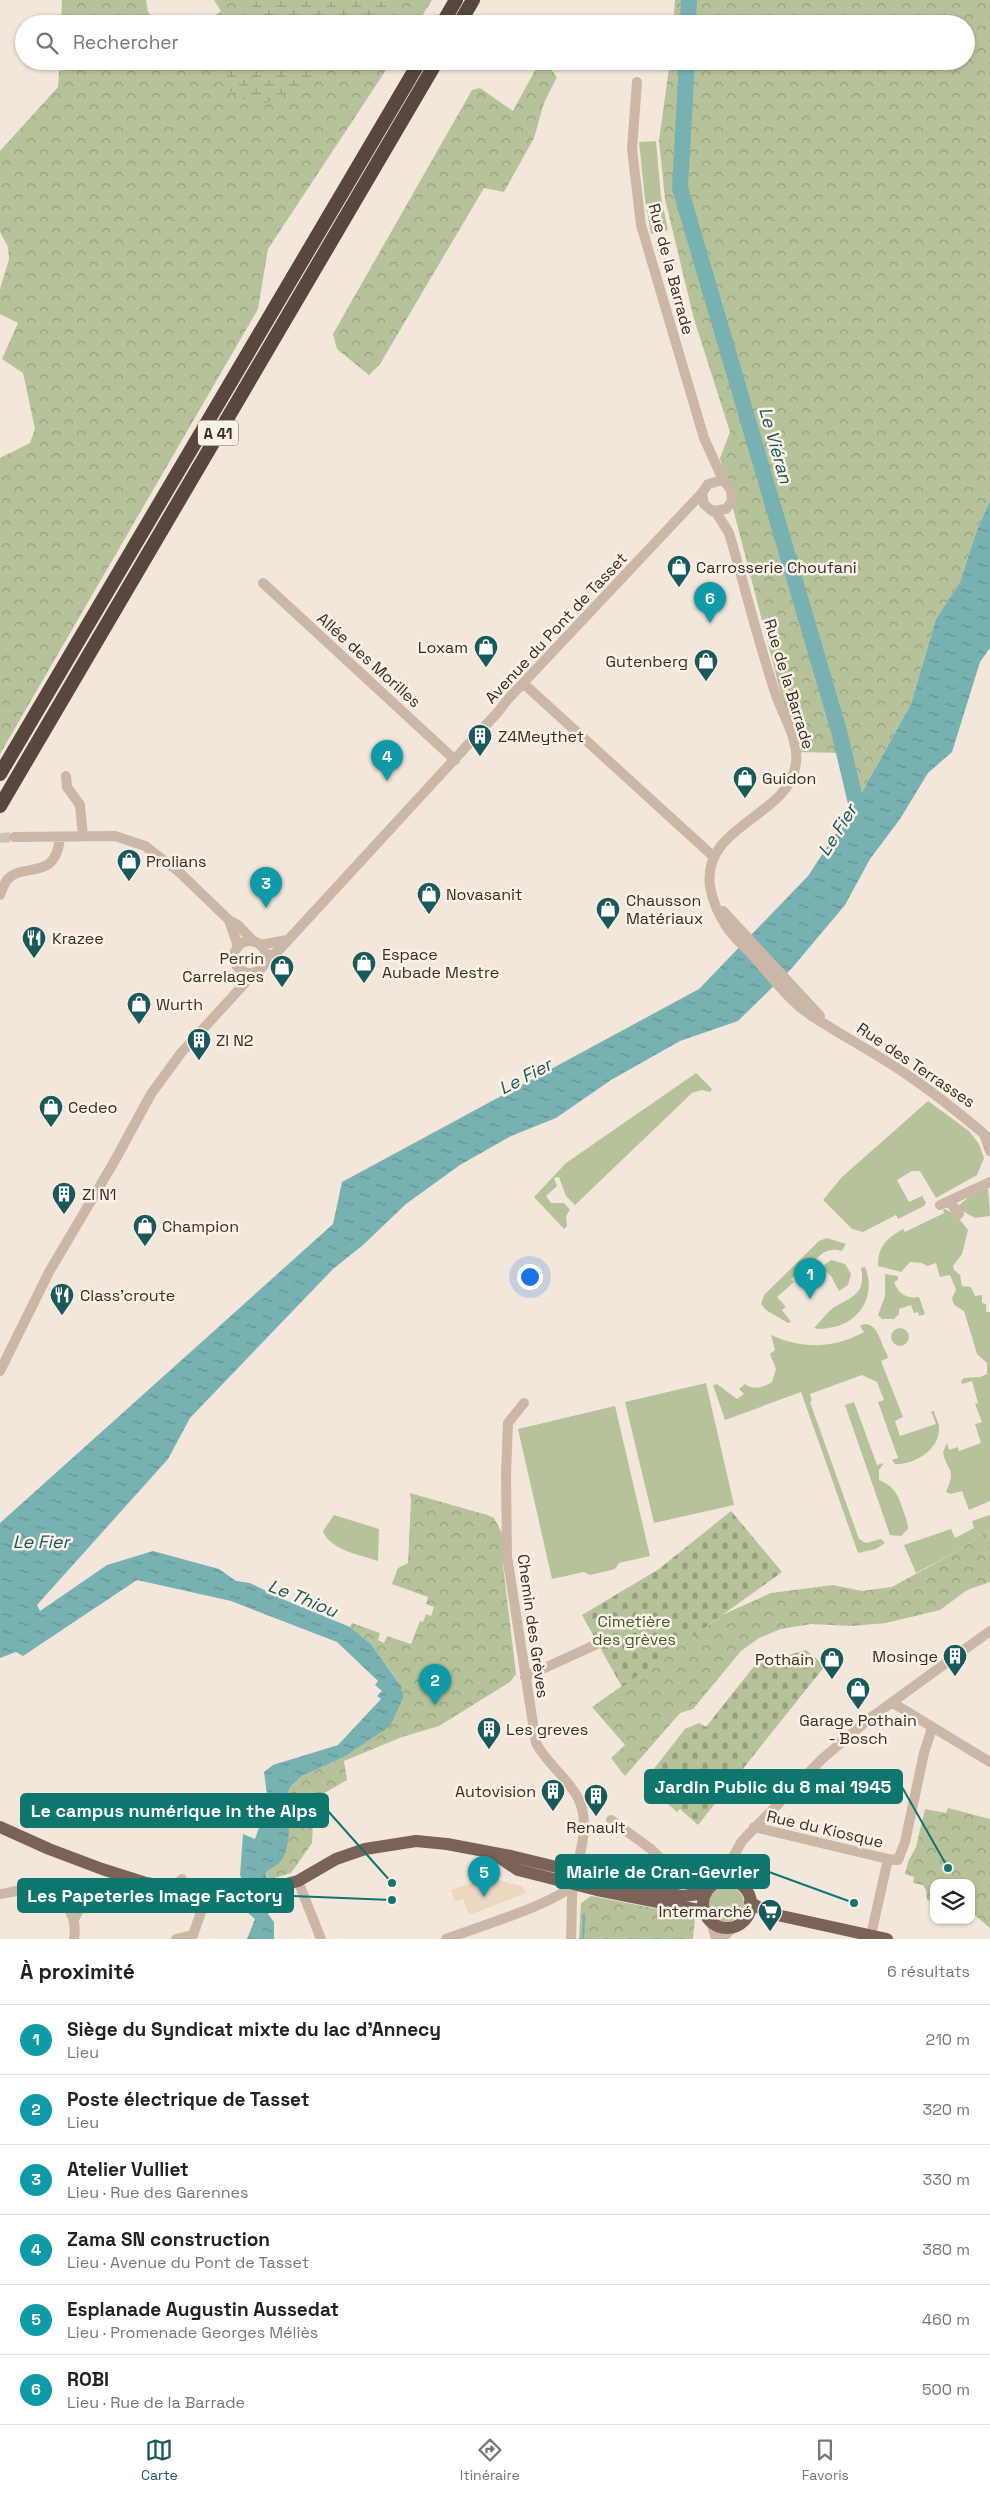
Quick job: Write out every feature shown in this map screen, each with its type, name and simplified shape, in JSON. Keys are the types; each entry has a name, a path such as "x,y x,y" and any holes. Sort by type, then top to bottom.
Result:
{"highway":[{"path":"447,15 456,0"},
{"path":"464,15 473,0"},
{"name":"A 41","path":"0,774 415,70"},
{"name":"A 41","path":"0,806 432,70"}],"main road":[{"path":"0,1827 57,1852 146,1883 211,1883 238,1890 268,1889 298,1881 342,1857 386,1844 433,1842 577,1872 594,1882 683,1896 702,1894 719,1882 730,1881 741,1885 749,1894 750,1912 739,1924"},
{"path":"495,1854 518,1870 707,1917 719,1927 768,1918 854,1939"},
{"path":"178,1883 209,1889 225,1888"},
{"path":"702,1894 707,1917"},
{"path":"750,1902 768,1913 886,1939"}],"street":[{"name":"Rue de la Barrade","path":"638,82 632,149 641,225 711,459 723,480"},
{"name":"Rue de la Barrade","path":"705,489 711,459"},
{"path":"684,513 712,510 730,506 732,495 723,480 705,489 702,499 712,510"},
{"name":"Avenue du Pont de Tasset","path":"265,960 278,951 455,760 523,683 705,489"},
{"name":"Rue de la Barrade","path":"730,506 729,533 776,695 796,752 796,763 793,774 780,795 733,832 721,844 714,857 710,885 715,902 741,937 799,1000"},
{"name":"Rue de la Barrade","path":"712,510 729,533"},
{"name":"Allée des Morilles","path":"263,583 455,760"},
{"path":"523,683 714,857"},
{"path":"66,776 66,787 80,805 83,836"},
{"path":"0,895 8,880 15,875 39,869 48,864 58,849 60,836"},
{"path":"0,1371 49,1272 151,1094 181,1052 235,994 251,973 262,968 265,960 265,952 257,943 238,925 229,920 178,871 145,846 115,836 14,837"},
{"path":"229,920 238,946 234,958 238,968 235,994"},
{"path":"238,946 245,942 257,943 287,940"},
{"path":"238,968 244,972 251,973"},
{"name":"Rue des Terrasses","path":"799,1000 828,1024 905,1073 965,1116 987,1136 990,1151"},
{"path":"959,1214 944,1203 990,1182"},
{"name":"Chemin des Grèves","path":"524,1403 508,1423 506,1473 507,1562 536,1742 548,1762 572,1789 580,1805 583,1828 577,1872 573,1885 571,1939"},
{"path":"719,1882 740,1844 837,1746 990,1631"},
{"path":"525,1677 597,1644"},
{"path":"893,1703 990,1762"},
{"path":"871,1935 888,1859 898,1860 905,1842 924,1753 932,1728"},
{"path":"611,1820 651,1849 702,1894"},
{"name":"Rue du Kiosque","path":"754,1828 888,1859"},
{"path":"733,1858 741,1885"},
{"path":"298,1881 321,1939"},
{"path":"68,1906 89,1886 104,1885 152,1895 164,1893 178,1883"},
{"path":"446,1939 458,1937 544,1902 566,1892 573,1885"},
{"path":"74,1919 80,1908 91,1896 118,1889"},
{"path":"176,1939 193,1937 209,1889"},
{"path":"0,1894 39,1890 53,1895 68,1906 74,1919 74,1939"},
{"path":"707,1917 716,1939"},
{"path":"722,1939 739,1924"}],"green space":[{"path":"62,0 146,0 148,12 151,15 61,15"},
{"path":"214,0 432,0 423,15 215,15 221,11"},
{"path":"251,0 404,0 385,15 251,15"},
{"path":"675,0 990,0 990,501 977,530 960,582 936,619 911,704 857,801 843,753 796,752 720,458 730,432 694,319 665,199 659,140 669,70 975,70 975,15 674,15"},
{"path":"59,70 386,70 268,249 258,309 0,754 0,458 30,443 35,429 23,373 2,359 18,323 0,314 0,289 9,259 8,247 0,232 0,151 58,87"},
{"path":"228,70 321,70 290,92 256,107 225,88"},
{"path":"535,70 551,70 557,77 544,103 534,138 504,192 484,188 380,364 369,375 337,349 333,334 472,90 480,88 513,111"},
{"path":"656,141 661,197 668,230 651,234 639,142"},
{"path":"696,1073 712,1089 710,1092 702,1090 692,1093 575,1205 566,1196 559,1177 554,1178 557,1186 546,1196 551,1203 564,1203 570,1210 566,1216 567,1226 564,1229 534,1197 566,1163"},
{"path":"928,1101 969,1131 979,1144 984,1158 977,1175 936,1198 920,1171 912,1171 897,1180 909,1202 922,1196 926,1203 924,1206 898,1219 896,1215 863,1232 852,1229 823,1200 842,1177"},
{"path":"988,1188 990,1216 975,1218 959,1209 958,1206 970,1196"},
{"path":"945,1209 956,1215 968,1230 962,1254 953,1266 954,1270 960,1275 962,1286 971,1287 975,1296 982,1295 982,1303 986,1304 986,1312 990,1312 990,1501 969,1510 962,1491 951,1494 946,1492 951,1473 943,1452 947,1443 949,1450 958,1447 959,1451 981,1443 975,1424 982,1422 975,1404 978,1403 972,1381 962,1384 961,1381 964,1378 980,1377 987,1374 987,1363 977,1354 964,1311 954,1305 952,1298 956,1290 950,1275 940,1277 936,1263 927,1266 922,1263 910,1262 901,1272 878,1266 881,1248 892,1236 903,1229 905,1232 944,1213 943,1210"},
{"path":"827,1238 846,1244 842,1251 826,1251 808,1268 805,1266 791,1279 794,1282 777,1297 786,1307 782,1310 791,1322 788,1323 766,1310 761,1304 764,1295 819,1241"},
{"path":"831,1260 845,1264 851,1274 848,1285 839,1291 831,1276 821,1267"},
{"path":"865,1267 869,1286 864,1304 859,1312 844,1324 819,1329 814,1328 831,1309 858,1292 862,1282 861,1268"},
{"path":"885,1274 898,1276 898,1280 894,1282 901,1293 911,1297 919,1297 925,1314 919,1316 918,1312 914,1313 911,1305 899,1309 899,1314 894,1319 882,1319 878,1315 885,1296"},
{"path":"864,1324 873,1327 879,1335 887,1354 888,1358 881,1361 903,1417 895,1421 900,1436 936,1424 931,1411 934,1411 939,1426 939,1434 936,1442 925,1454 911,1462 895,1464 892,1460 898,1458 878,1402 884,1400 877,1382 862,1375 810,1394 812,1401 810,1402 859,1539 866,1543 881,1539 885,1543 876,1549 858,1553 801,1392 725,1420 713,1385 717,1384 737,1399 744,1394 739,1389 745,1384 758,1388 772,1382 776,1369 770,1354 775,1350 771,1335 783,1340 806,1345 830,1344 853,1338 864,1332 860,1326"},
{"path":"900,1328 906,1331 909,1337 906,1343 900,1346 894,1343 891,1337 894,1331"},
{"path":"706,1383 734,1505 654,1523 625,1402"},
{"path":"854,1402 877,1465 884,1463 879,1470 879,1480 893,1489 902,1507 908,1529 901,1536 890,1535 845,1405"},
{"path":"615,1406 650,1556 619,1563 615,1569 590,1575 584,1572 552,1579 518,1429"},
{"path":"410,1493 494,1518 502,1533 503,1566 516,1674 510,1682 439,1726 402,1737 344,1761 347,1780 321,1795 314,1805 312,1843 291,1873 268,1880 266,1872 282,1846 289,1824 290,1803 287,1794 291,1786 302,1776 344,1757 398,1681 371,1644 350,1627 352,1623 380,1633 378,1640 384,1643 387,1636 411,1644 420,1621 423,1622 426,1614 431,1616 434,1607 426,1604 428,1597 392,1584 398,1568 408,1563"},
{"name":"Cimetière des grèves","path":"731,1511 782,1572 622,1687 582,1615 659,1569"},
{"path":"334,1515 379,1529 378,1561 347,1551 332,1543 326,1537 323,1531"},
{"path":"990,1515 990,1529 954,1553 916,1573 904,1545 951,1529 955,1538 974,1528 972,1521"},
{"path":"990,1529 990,1582 967,1590 940,1610 886,1623 852,1626 811,1624 781,1629 759,1638 741,1651 693,1709 680,1713 625,1776 611,1758 625,1745 592,1707 724,1614 771,1593 833,1585 862,1591 892,1587 954,1553"},
{"path":"806,1650 825,1666 698,1825 680,1809 677,1812 647,1786 646,1779 685,1729 699,1723 706,1727 755,1665"},
{"path":"948,1808 990,1819 990,1928 975,1915 975,1879 930,1879 930,1901 927,1900 926,1890 923,1885 913,1883 914,1877 905,1874 908,1862 916,1847 925,1809 946,1813"},
{"path":"726,1886 733,1887 739,1891 743,1897 743,1911 739,1917 733,1921 726,1922 719,1921 713,1917 709,1911 708,1904 709,1897 713,1891 719,1887"},
{"path":"591,1896 695,1916 693,1939 579,1939 581,1903"}],"shaded area":[{"path":"486,1878 522,1886 526,1893 469,1915 463,1899 455,1902 451,1890"}],"water":[{"name":"Le Fier","path":"990,501 990,648 980,662 952,752 928,773 900,819 870,859 845,905 792,968 738,1021 680,1041 611,1080 556,1118 511,1136 460,1165 406,1204 363,1245 333,1269 190,1418 168,1459 37,1605 40,1611 107,1565 153,1551 219,1569 236,1581 250,1583 350,1627 371,1644 401,1686 403,1698 390,1726 344,1757 302,1776 291,1786 287,1794 291,1806 289,1807 286,1851 279,1863 266,1872 268,1893 274,1906 268,1914 274,1922 274,1939 247,1939 255,1919 245,1910 250,1897 240,1875 243,1834 255,1839 268,1802 264,1772 273,1765 338,1745 381,1699 377,1696 382,1691 375,1685 378,1681 337,1642 231,1601 137,1580 23,1656 16,1652 0,1658 0,1523 333,1224 342,1182 699,989 808,876 856,803 911,704 936,619 960,582 977,530"}],"waterway":[{"name":"Le Viéran","path":"688,15 689,0"},
{"name":"Le Viéran","path":"687,70 680,188 839,731 856,803 856,824"},
{"path":"583,1939 584,1915"}],"tunnel":[{"path":"0,838 14,837"}],"place":[{"name":"Carrosserie Choufani","path":"679,588"},
{"name":"ROBI","path":"710,623"},
{"name":"Loxam","path":"486,668"},
{"name":"Gutenberg","path":"706,682"},
{"name":"Z4Meythet","path":"480,757"},
{"name":"Zama SN construction","path":"387,781"},
{"name":"Guidon","path":"745,799"},
{"name":"Prolians","path":"129,882"},
{"name":"Atelier Vulliet","path":"266,908"},
{"name":"Novasanit","path":"429,915"},
{"name":"Chausson Matériaux","path":"608,930"},
{"name":"Krazee","path":"34,959"},
{"name":"Espace Aubade Mestre","path":"364,984"},
{"name":"Perrin Carrelages","path":"282,988"},
{"name":"Wurth","path":"139,1025"},
{"name":"ZI N2","path":"199,1061"},
{"name":"Cedeo","path":"51,1128"},
{"name":"ZI N1","path":"64,1215"},
{"name":"Champion","path":"145,1247"},
{"name":"Siège du Syndicat mixte du lac d'Annecy","path":"810,1299"},
{"name":"Class'croute","path":"62,1316"},
{"name":"Mosinge","path":"955,1677"},
{"name":"Pothain","path":"832,1680"},
{"name":"Poste électrique de Tasset","path":"435,1705"},
{"name":"Garage Pothain - Bosch","path":"858,1710"},
{"name":"Les greves","path":"489,1750"},
{"name":"Autovision","path":"553,1812"},
{"name":"Renault","path":"596,1817"},
{"name":"Jardin Public du 8 mai 1945","path":"948,1868"},
{"name":"Le campus numérique in the Alps","path":"392,1883"},
{"name":"Esplanade Augustin Aussedat","path":"484,1897"},
{"name":"Les Papeteries Image Factory","path":"392,1900"},
{"name":"Mairie de Cran-Gevrier","path":"854,1903"},
{"name":"Intermarché","path":"770,1932"}],"water label":[{"name":"Le Thiou","path":"303,1598"}]}
